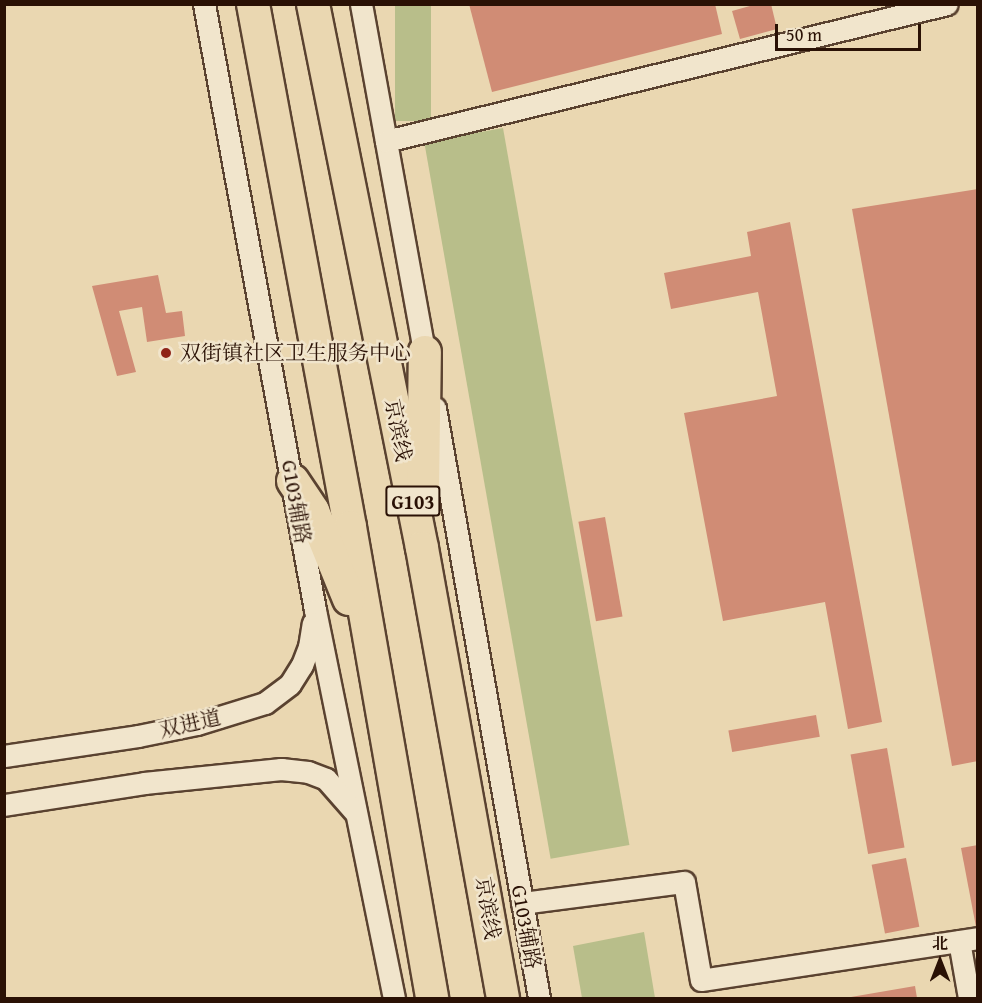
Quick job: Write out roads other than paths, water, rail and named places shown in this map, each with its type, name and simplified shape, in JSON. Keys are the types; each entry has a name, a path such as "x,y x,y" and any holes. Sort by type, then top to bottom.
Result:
{"highway":[{"path":"254,4 432,999"},
{"name":"京滨线","path":"313,4 422,548 503,999"},
{"path":"422,548 425,352"},
{"path":"293,481 314,511 370,652"}],"street":[{"name":"G103辅路","path":"204,4 315,610 394,999"},
{"name":"G103辅路","path":"361,4 425,352 538,999"},
{"path":"386,141 947,4"},
{"name":"双进道","path":"4,756 138,736 197,724 265,703 290,684 302,665 309,647 315,610"},
{"path":"4,805 144,783 281,769 308,772 326,779 357,815"},
{"path":"522,903 684,882 701,980 968,940 969,999"}],"place":[{"name":"双街镇社区卫生服务中心","path":"166,353"}]}
